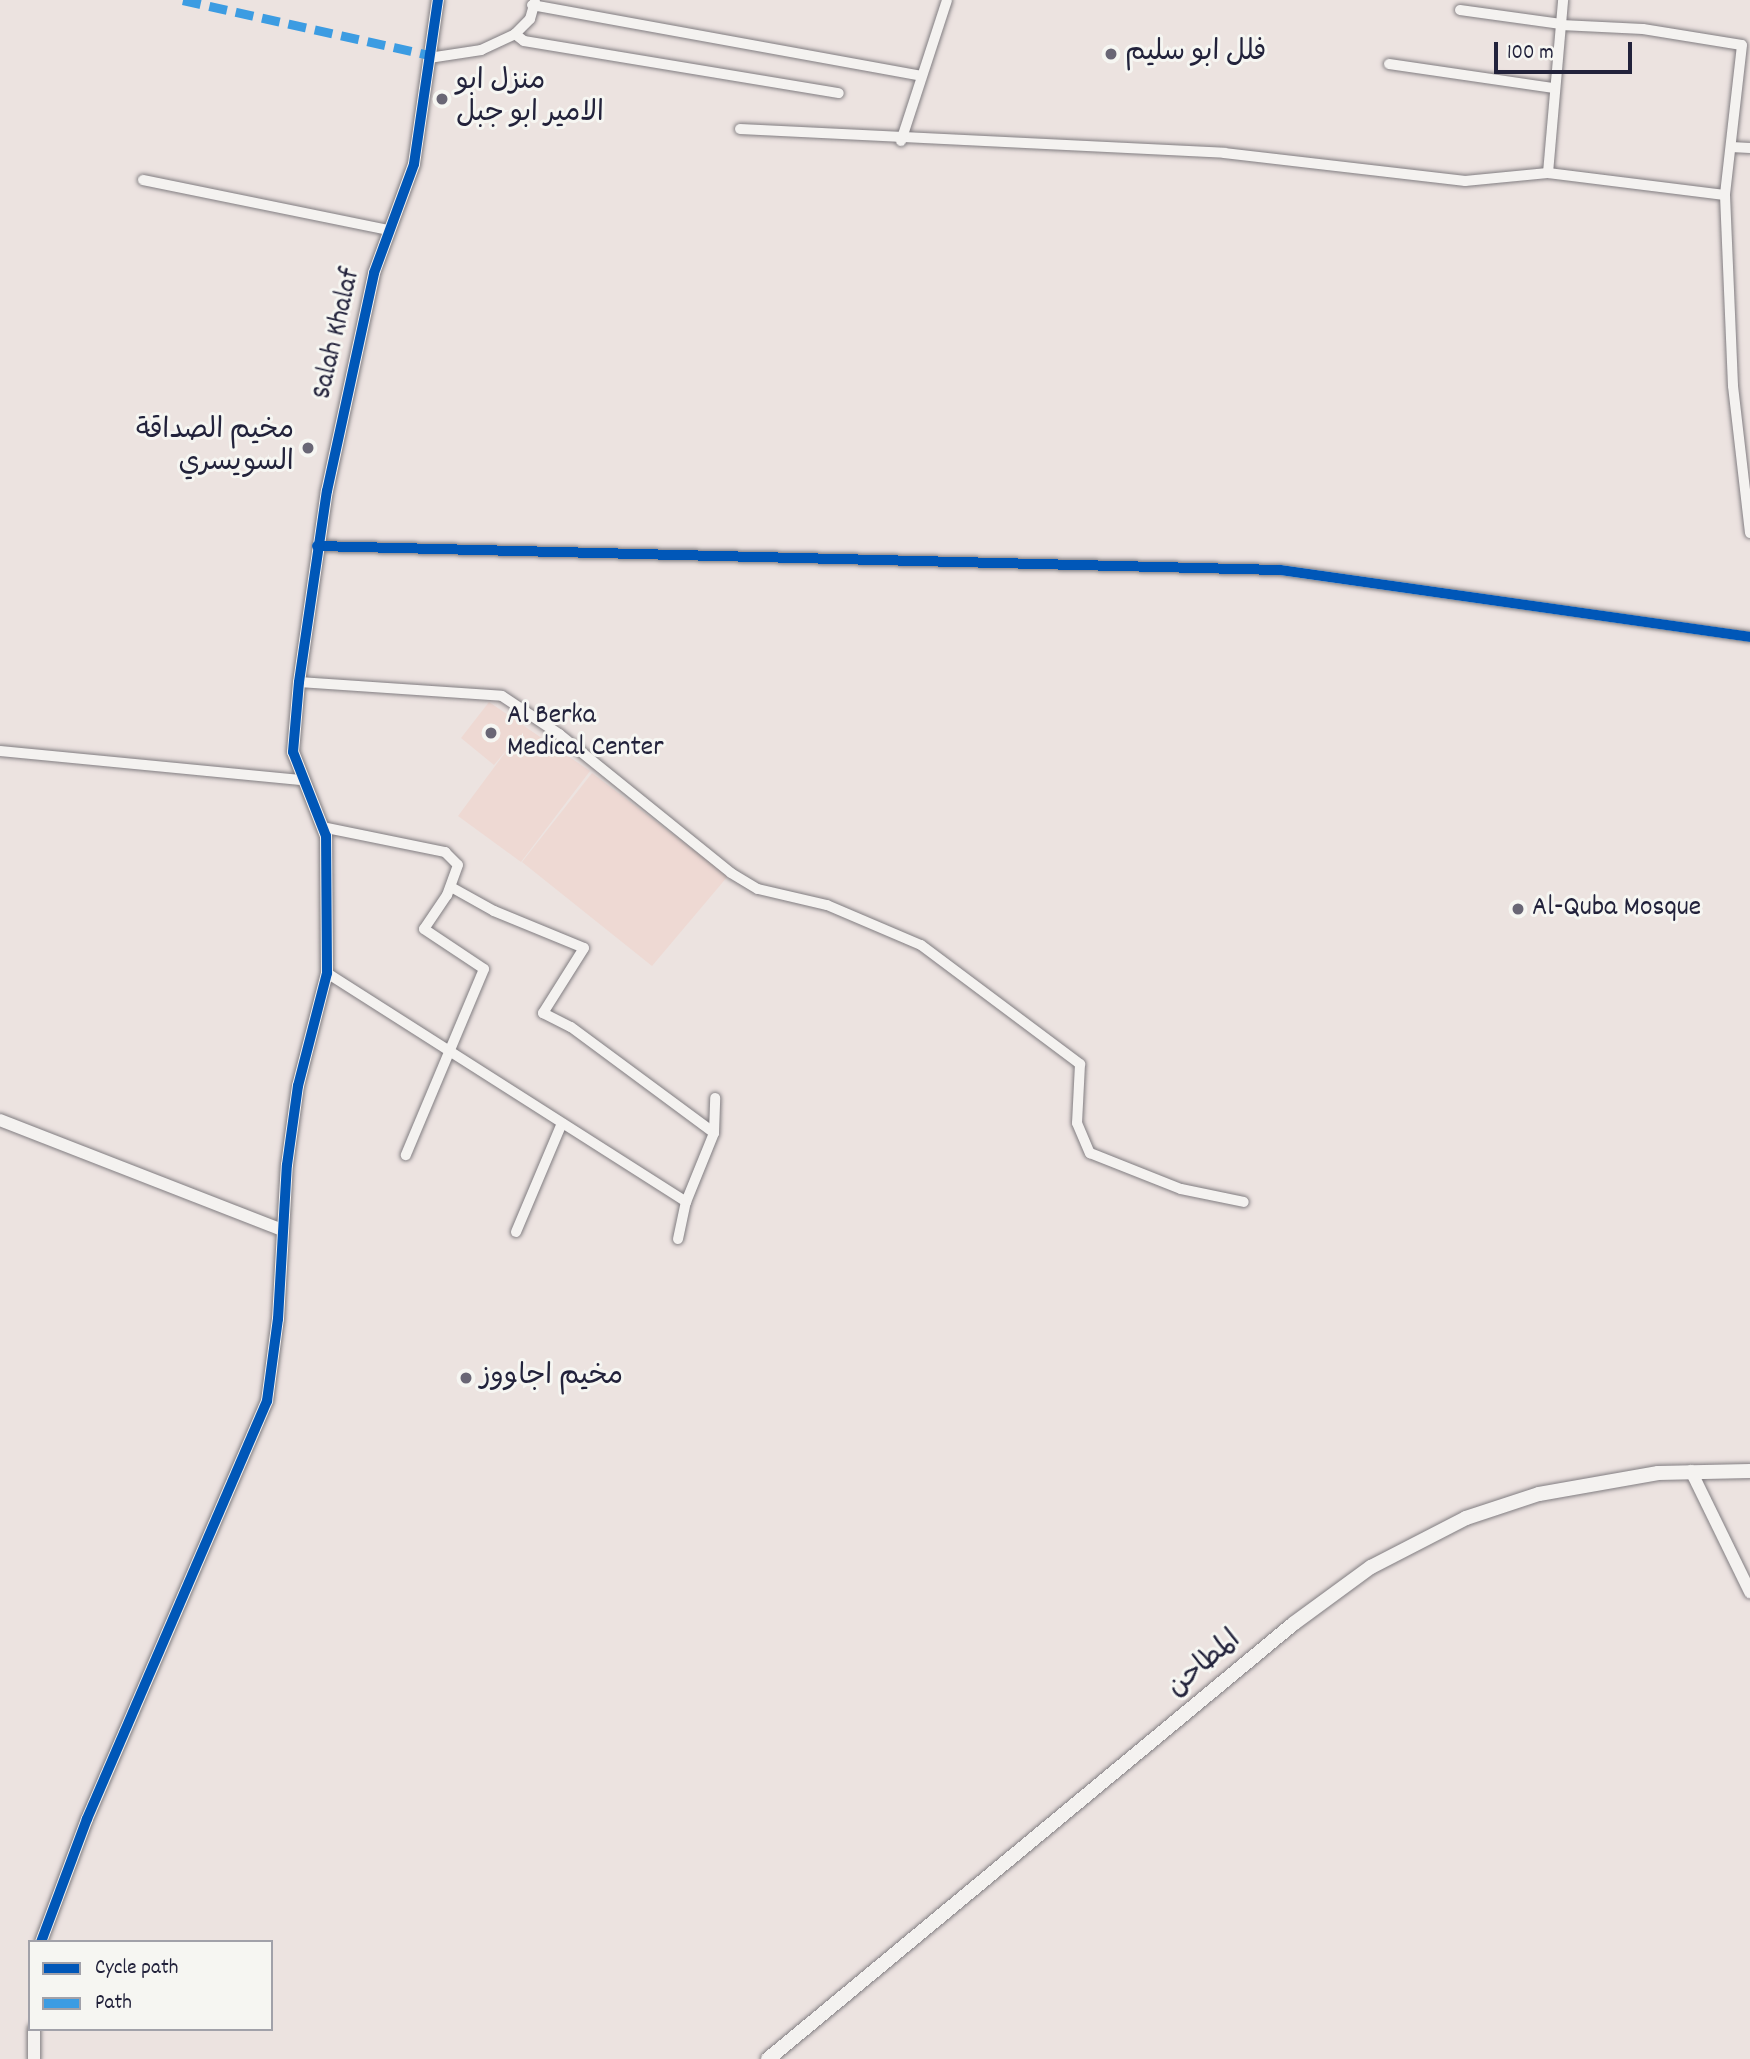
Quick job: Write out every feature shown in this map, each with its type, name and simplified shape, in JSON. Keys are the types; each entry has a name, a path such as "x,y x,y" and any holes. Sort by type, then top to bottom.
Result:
{"main road":[{"name":"المطاحن","path":"768,2059 1283,1632 1371,1567 1427,1535 1519,1500 1599,1481 1691,1471 1750,1471"}],"street":[{"name":"Salah Khalaf","path":"42,1940 87,1819 267,1401 278,1319 280,1229 298,1086 327,972 329,887 322,827 301,780 293,752 299,682 317,546 374,273 414,164 438,0"},
{"path":"901,141 947,0"},
{"path":"1548,173 1563,0"},
{"path":"429,58 481,50 515,34 530,19 535,2 922,76"},
{"path":"1460,10 1561,24 1643,29 1742,45 1725,195 1733,386 1750,533"},
{"path":"515,34 524,41 839,93"},
{"path":"1389,64 1554,88"},
{"path":"740,130 901,141 916,135 971,137 1174,155 1224,153 1465,181 1548,173 1725,195"},
{"path":"1731,147 1750,148"},
{"path":"142,180 389,230"},
{"path":"317,546 1280,570 1750,636"},
{"path":"299,682 502,696 559,734 731,873 758,889 827,905 921,945 1080,1064 1077,1123 1090,1153 1181,1189 1244,1202"},
{"path":"0,751 301,780"},
{"path":"322,827 445,852 458,865 451,887 424,929 484,969 406,1155"},
{"path":"451,887 494,911 584,948 543,1013 571,1027 714,1133"},
{"path":"327,972 452,1048 562,1123 686,1202"},
{"path":"677,1239 686,1202 714,1133 715,1098"},
{"path":"0,1120 280,1229"},
{"path":"516,1232 562,1123"},
{"path":"1691,1471 1750,1592"},
{"path":"34,2031 34,2059"}],"shaded area":[{"path":"489,702 590,771 521,862 458,816 510,746 494,765 461,738"},
{"path":"592,773 728,876 652,966 522,862"}],"marked path":[{"path":"183,0 429,55"}],"cycle path":[{"path":"42,1940 87,1819 267,1401 278,1319 287,1165 298,1086 327,973 326,836 293,752 299,682 327,491 374,273 414,164 438,0"},
{"path":"317,546 1280,570 1750,637"}],"place":[{"name":"فلل ابو سليم","path":"1111,54"},
{"name":"منزل ابو الامير ابو جبل","path":"442,99"},
{"name":"مخيم الصداقة السويسري","path":"308,448"},
{"name":"Al Berka Medical Center","path":"491,733"},
{"name":"Al-Quba Mosque","path":"1518,909"},
{"name":"مخيم اجاووز","path":"466,1378"}]}
